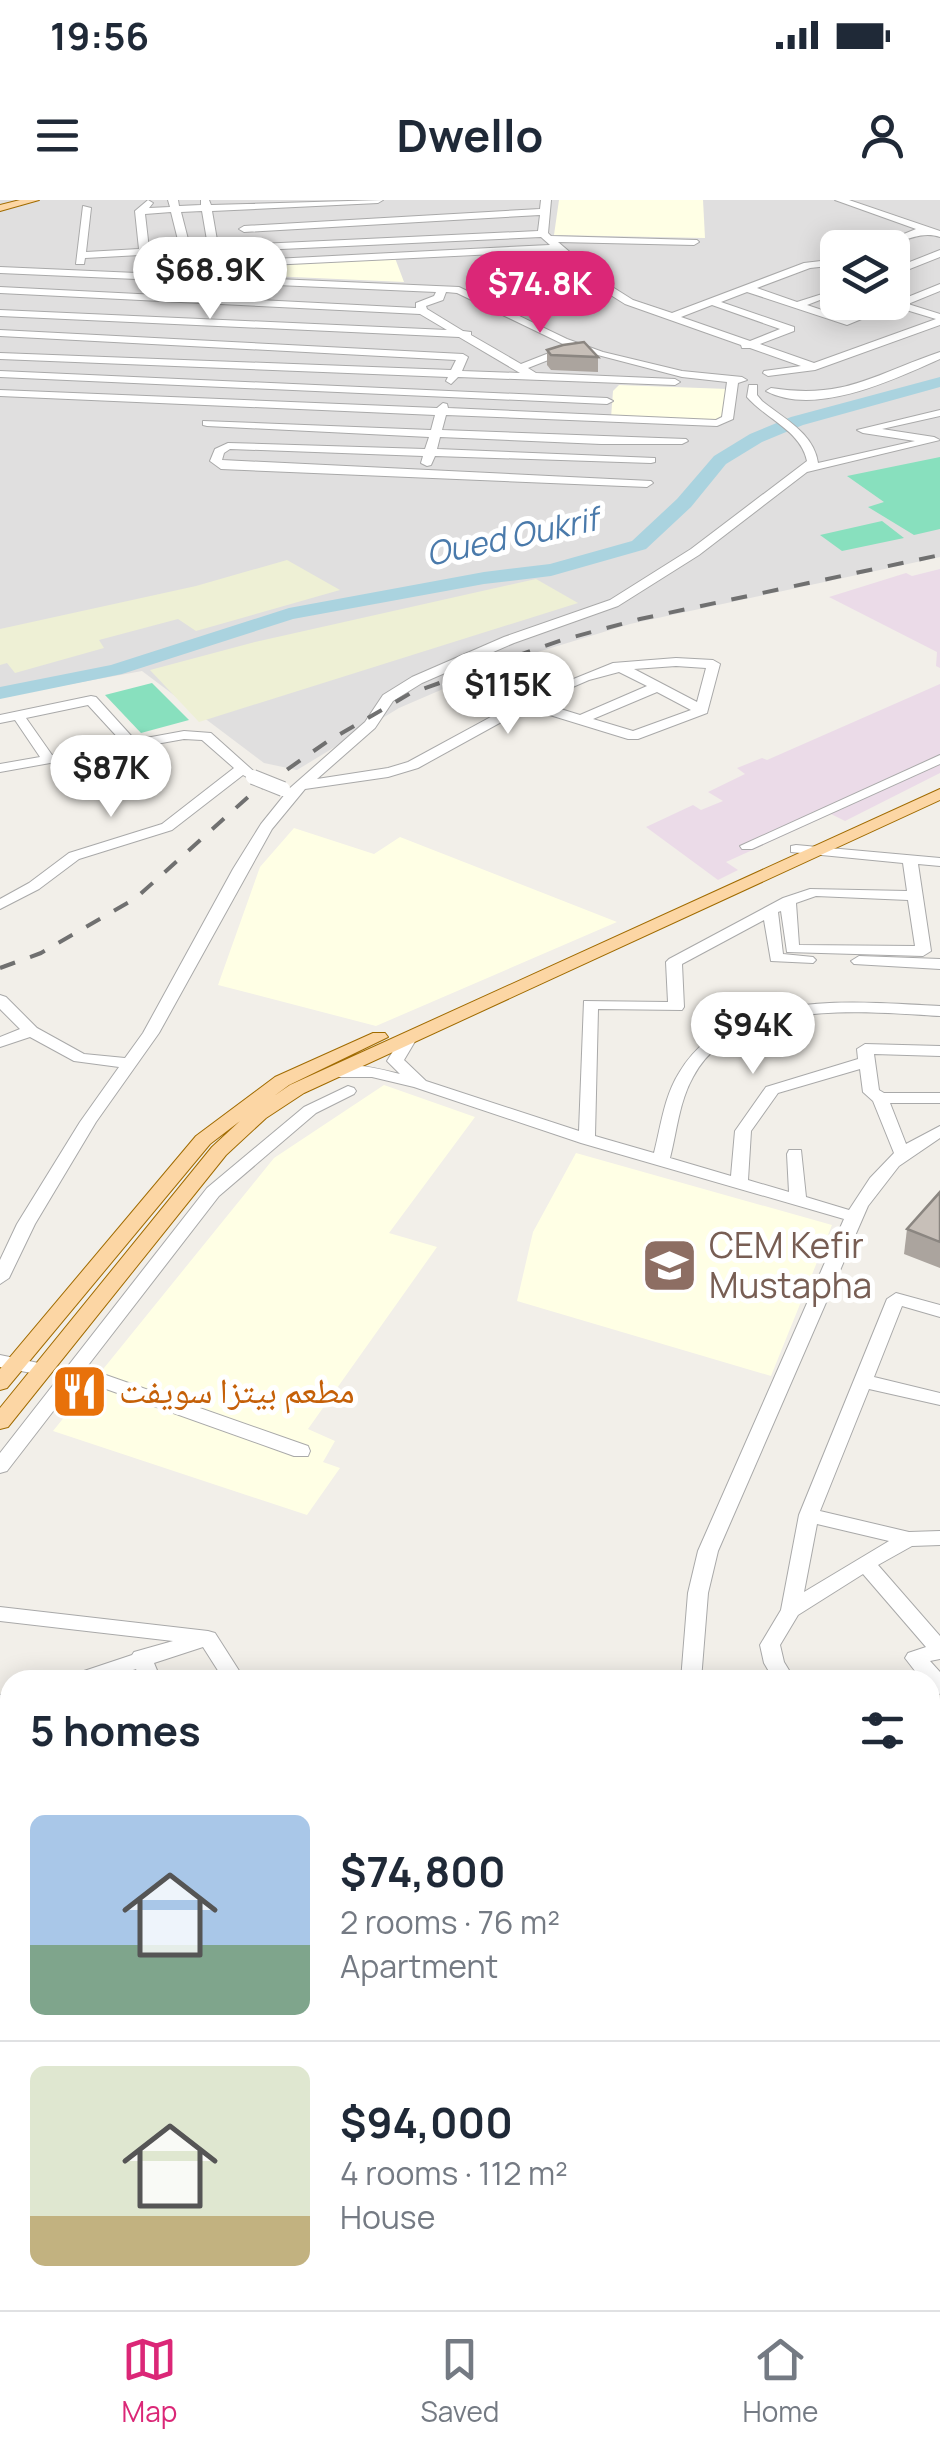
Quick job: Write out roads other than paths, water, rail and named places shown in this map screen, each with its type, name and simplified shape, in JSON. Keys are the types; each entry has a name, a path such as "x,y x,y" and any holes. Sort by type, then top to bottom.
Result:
{"main road":[{"path":"0,208 34,200"},
{"path":"0,1422 218,1151 259,1114 297,1089 375,1057 814,847 940,781"},
{"path":"0,1384 8,1362 203,1140 282,1081 375,1057 814,847 940,794"}],"street":[{"path":"148,274 140,211 150,200"},
{"path":"140,211 173,205 378,200"},
{"path":"414,200 429,238"},
{"path":"840,200 940,234"},
{"path":"239,203 247,264"},
{"path":"206,204 214,250"},
{"path":"173,205 190,266"},
{"path":"514,234 509,216 515,206"},
{"path":"244,229 546,206 550,240"},
{"path":"2,394 74,273 82,255 86,208"},
{"path":"318,224 323,243"},
{"path":"910,235 925,229"},
{"path":"82,255 514,234 550,240 630,302 812,367"},
{"path":"397,239 404,255"},
{"path":"171,275 190,266 404,255 550,240 694,242"},
{"path":"910,265 940,253"},
{"path":"925,258 940,264"},
{"path":"669,318 820,264"},
{"path":"0,270 442,288 474,294 519,321 577,346 652,368 751,384 770,391 873,385 940,369"},
{"path":"150,401 214,278"},
{"path":"910,297 940,287"},
{"path":"422,311 420,305 439,298 442,288"},
{"path":"746,288 820,313"},
{"path":"0,290 422,311 467,334 528,374"},
{"path":"798,305 820,296"},
{"path":"710,302 790,330 746,346"},
{"path":"910,308 940,319"},
{"path":"0,313 467,334"},
{"path":"751,384 768,373 812,367 914,332 940,319"},
{"path":"914,332 932,339"},
{"path":"0,333 463,357 446,396 424,473"},
{"path":"528,374 577,346"},
{"path":"873,385 940,355"},
{"path":"0,356 453,376 528,374 732,382"},
{"path":"795,389 812,367"},
{"path":"768,373 786,375 795,389"},
{"path":"0,374 606,401"},
{"path":"509,476 528,399 528,374"},
{"path":"596,483 608,380"},
{"path":"2,394 720,422 727,418 732,382"},
{"path":"751,384 756,402 795,432 812,451 856,456"},
{"path":"756,402 770,391"},
{"path":"937,440 864,430 940,413"},
{"path":"207,423 600,442 682,441"},
{"path":"806,468 937,440"},
{"path":"646,482 221,466 216,460 219,451 228,446 651,460"},
{"path":"0,1278 5,1256 88,1122 151,1033 289,790 370,725 388,698 417,680 510,640 614,604 695,552 806,468 812,462 812,451"},
{"path":"0,768 184,735 206,736 248,772 289,790 328,779 410,766 576,678 618,666 670,660 713,664 702,710"},
{"path":"618,666 702,710"},
{"path":"581,720 657,687"},
{"path":"0,719 91,700 132,744"},
{"path":"526,702 633,736 702,710"},
{"path":"18,716 49,760"},
{"path":"747,846 940,759"},
{"path":"0,905 74,856 167,826 248,772"},
{"path":"814,847 940,862"},
{"path":"788,901 792,948 923,951 910,860"},
{"path":"588,1139 590,1004 676,1007 674,962 788,901 815,892 916,896"},
{"path":"770,912 776,958 940,964"},
{"path":"0,1000 31,1030 80,1058 130,1063"},
{"path":"661,1160 676,1102 691,1066 722,1037 749,1022 802,1010 940,1011"},
{"path":"0,1042 31,1030"},
{"path":"940,1052 864,1050 871,1092 880,1098 940,1098"},
{"path":"375,1057 420,1084 588,1139 855,1217"},
{"path":"375,1057 420,1084"},
{"path":"739,1181 743,1131 772,1090 865,1062"},
{"path":"0,1466 213,1192 310,1110 348,1091"},
{"path":"880,1098 901,1152"},
{"path":"692,1670 698,1593 708,1551 855,1217 878,1176 901,1152 940,1130"},
{"path":"795,1154 798,1199"},
{"path":"778,1670 770,1644 792,1610 809,1515 896,1299 940,1311"},
{"path":"8,1362 42,1369"},
{"path":"74,1371 301,1451"},
{"path":"862,1380 940,1399"},
{"path":"809,1515 909,1539 940,1538"},
{"path":"792,1610 909,1539"},
{"path":"864,1563 940,1650 915,1658 926,1670"},
{"path":"0,1614 208,1638"},
{"path":"106,1670 208,1638"},
{"path":"208,1638 229,1670"},
{"path":"142,1657 147,1670"}],"waterway":[{"name":"Oued Oukrif","path":"0,693 115,670 289,614 484,578 551,570 639,545 684,503 720,460 756,438 797,421 940,382"}],"railway":[{"path":"0,968 41,953 136,898 248,797 328,741 411,693 562,640 640,619 940,555"}],"place":[{"name":"CEM Kefir Mustapha","path":"670,1266"},
{"name":"مطعم بيتزا سويفت","path":"80,1391"}]}
